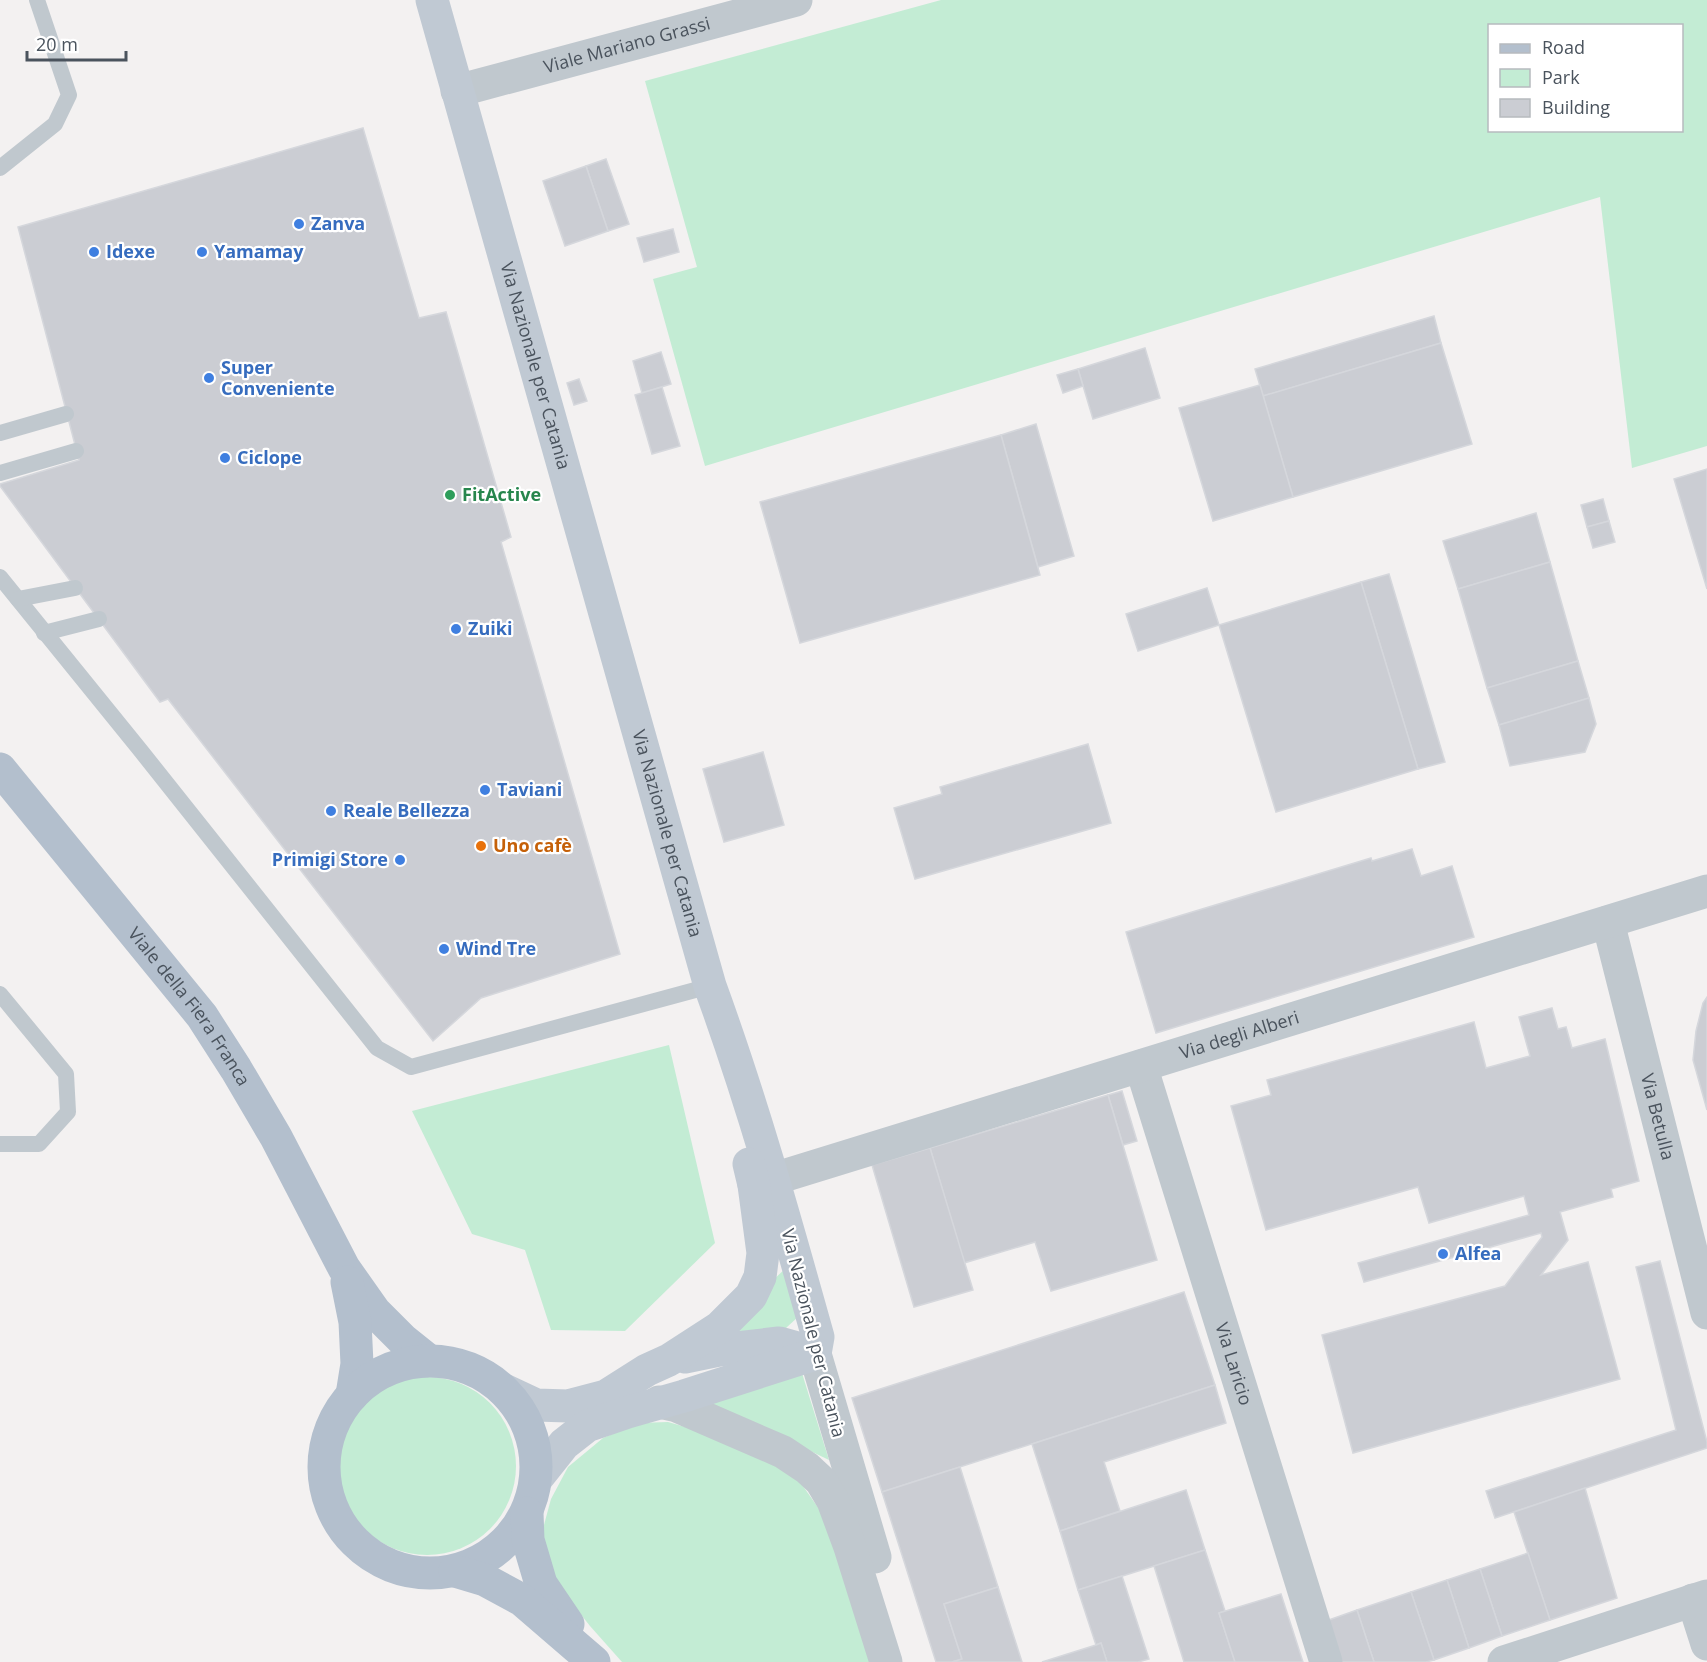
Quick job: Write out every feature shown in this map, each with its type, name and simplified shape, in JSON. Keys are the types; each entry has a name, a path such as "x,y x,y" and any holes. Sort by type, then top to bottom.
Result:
{"main road":[{"name":"Via Nazionale per Catania","path":"432,0 710,987 733,1050 764,1182 818,1337 815,1354"},
{"name":"Viale della Fiera Franca","path":"0,769 202,1016 276,1137 344,1268"},
{"path":"504,1390 536,1405 568,1406 606,1396 647,1370 669,1360 720,1327 751,1296 760,1277 763,1253 764,1182"},
{"path":"344,1268 375,1312 403,1340 428,1360"},
{"path":"344,1268 356,1322 357,1364 352,1395"},
{"path":"669,1360 719,1350 779,1343 815,1354"},
{"path":"537,1478 564,1444 587,1426 815,1354"},
{"path":"527,1513 509,1539 485,1559 455,1571 425,1574 395,1568 368,1555 346,1534 331,1508 324,1479 325,1449 334,1420 352,1395 374,1377 400,1365 428,1360 469,1367 488,1377 504,1390 524,1415 535,1446 537,1478 527,1513 528,1540 541,1584 595,1662"},
{"path":"455,1571 485,1581 522,1600 595,1662"}],"street":[{"name":"Viale Mariano Grassi","path":"457,92 796,0"},
{"name":"Via degli Alberi","path":"764,1182 1707,891"},
{"name":"Via Betulla","path":"1608,922 1707,1313"},
{"name":"Via Laricio","path":"1141,1066 1326,1662"},
{"name":"Via Nazionale per Catania","path":"815,1354 907,1662"},
{"path":"659,1402 677,1406 783,1452 807,1468 821,1481 833,1502 850,1547 886,1662"},
{"path":"1516,1660 1700,1598 1707,1644"}],"lane":[{"path":"0,168 55,124 69,95 37,0"},
{"path":"0,434 66,414"},
{"path":"0,473 76,451"},
{"path":"0,577 376,1048 411,1067 710,987"},
{"path":"18,599 75,588"},
{"path":"44,633 99,619"},
{"path":"0,994 66,1074 68,1112 39,1144 0,1144"}],"green space":[{"path":"941,0 1707,0 1707,446 1632,468 1600,197 705,466 653,279 697,267 645,81"},
{"path":"669,1045 715,1243 625,1331 551,1330 525,1250 472,1234 412,1111"},
{"path":"786,1268 799,1316 786,1328 729,1335 771,1282"},
{"path":"801,1370 829,1460 706,1401"},
{"path":"427,1377 444,1378 461,1383 490,1403 510,1432 515,1449 515,1483 510,1500 490,1529 461,1549 444,1554 427,1555 410,1554 393,1549 364,1529 344,1500 339,1483 338,1466 339,1449 344,1432 364,1403 393,1383 410,1378"},
{"path":"668,1422 731,1440 798,1479 824,1516 874,1662 622,1662 590,1626 552,1578 541,1536 551,1499 568,1467 603,1438 638,1423"}],"building":[{"path":"363,128 419,318 446,312 511,537 501,542 620,954 481,998 433,1041 168,699 160,702 0,486 0,484 79,460 18,227"},
{"path":"606,159 629,224 608,231 586,166"},
{"path":"586,166 608,231 565,246 543,181"},
{"path":"673,229 679,252 644,262 637,238"},
{"path":"1434,316 1441,343 1263,396 1255,369"},
{"path":"1441,343 1472,444 1293,497 1263,396"},
{"path":"1145,348 1160,398 1093,419 1078,369"},
{"path":"661,352 671,384 642,393 633,361"},
{"path":"1078,369 1083,386 1063,393 1057,375"},
{"path":"579,379 587,401 574,405 567,383"},
{"path":"1260,385 1293,497 1213,521 1179,408"},
{"path":"662,387 680,446 652,454 635,395"},
{"path":"1036,424 1074,556 1038,567 1001,435"},
{"path":"1001,435 1040,575 800,643 760,502"},
{"path":"1707,469 1707,589 1674,479"},
{"path":"1603,499 1609,521 1587,527 1581,505"},
{"path":"1536,513 1550,562 1458,589 1443,541"},
{"path":"1609,521 1615,542 1593,548 1587,527"},
{"path":"1550,562 1578,661 1487,688 1458,589"},
{"path":"1389,574 1445,762 1418,769 1361,582"},
{"path":"1361,582 1418,769 1276,812 1219,625"},
{"path":"1207,588 1219,625 1138,651 1126,614"},
{"path":"1578,661 1589,698 1499,725 1487,688"},
{"path":"1589,698 1596,724 1585,752 1510,766 1499,725"},
{"path":"1088,744 1111,823 915,879 894,808 942,794 940,787"},
{"path":"763,752 784,825 724,842 703,769"},
{"path":"1412,849 1421,876 1452,866 1474,937 1156,1033 1126,932 1371,858 1372,861"},
{"path":"1707,997 1707,1110 1693,1060 1696,1031 1703,1003"},
{"path":"1552,1008 1558,1029 1566,1027 1572,1048 1605,1039 1639,1181 1611,1189 1613,1197 1560,1212 1568,1240 1541,1275 1588,1262 1620,1379 1353,1453 1322,1335 1505,1286 1542,1237 1541,1233 1364,1282 1358,1263 1529,1215 1524,1196 1429,1223 1418,1187 1266,1230 1231,1106 1271,1095 1267,1080 1474,1022 1486,1068 1530,1056 1519,1017"},
{"path":"1122,1091 1137,1141 1123,1145 1108,1095"},
{"path":"1108,1095 1157,1260 1051,1291 1035,1242 964,1263 930,1148"},
{"path":"930,1148 973,1290 914,1307 872,1165"},
{"path":"1660,1261 1707,1448 1495,1518 1486,1491 1676,1430 1636,1267"},
{"path":"1184,1292 1215,1385 882,1492 852,1398"},
{"path":"1215,1385 1226,1423 1104,1462 1120,1511 1060,1531 1032,1444"},
{"path":"960,1467 998,1587 944,1604 962,1659 952,1662 936,1662 882,1492"},
{"path":"1585,1488 1617,1598 1550,1620 1514,1512"},
{"path":"1186,1490 1205,1550 1078,1590 1060,1531"},
{"path":"1205,1550 1225,1611 1219,1613 1235,1662 1184,1662 1154,1566"},
{"path":"1528,1553 1550,1620 1502,1636 1480,1569"},
{"path":"1480,1569 1502,1636 1469,1648 1447,1580"},
{"path":"1122,1576 1149,1659 1138,1662 1107,1662 1101,1643 1096,1645 1078,1590"},
{"path":"1447,1580 1469,1648 1434,1660 1411,1592"},
{"path":"998,1587 1022,1662 952,1662 962,1659 944,1604"},
{"path":"1411,1592 1434,1660 1374,1662 1357,1610"},
{"path":"1281,1594 1303,1662 1235,1662 1219,1613"},
{"path":"1357,1610 1374,1662 1340,1662 1326,1621"},
{"path":"1101,1643 1107,1662 1042,1662 1096,1645"}],"place":[{"name":"Zanva","path":"299,224"},
{"name":"Idexe","path":"94,252"},
{"name":"Yamamay","path":"202,252"},
{"name":"Super Conveniente","path":"209,378"},
{"name":"Ciclope","path":"225,458"},
{"name":"FitActive","path":"450,495"},
{"name":"Zuiki","path":"456,629"},
{"name":"Taviani","path":"485,790"},
{"name":"Reale Bellezza","path":"331,811"},
{"name":"Uno cafè","path":"481,846"},
{"name":"Primigi Store","path":"400,860"},
{"name":"Wind Tre","path":"444,949"},
{"name":"Alfea","path":"1443,1254"}]}
